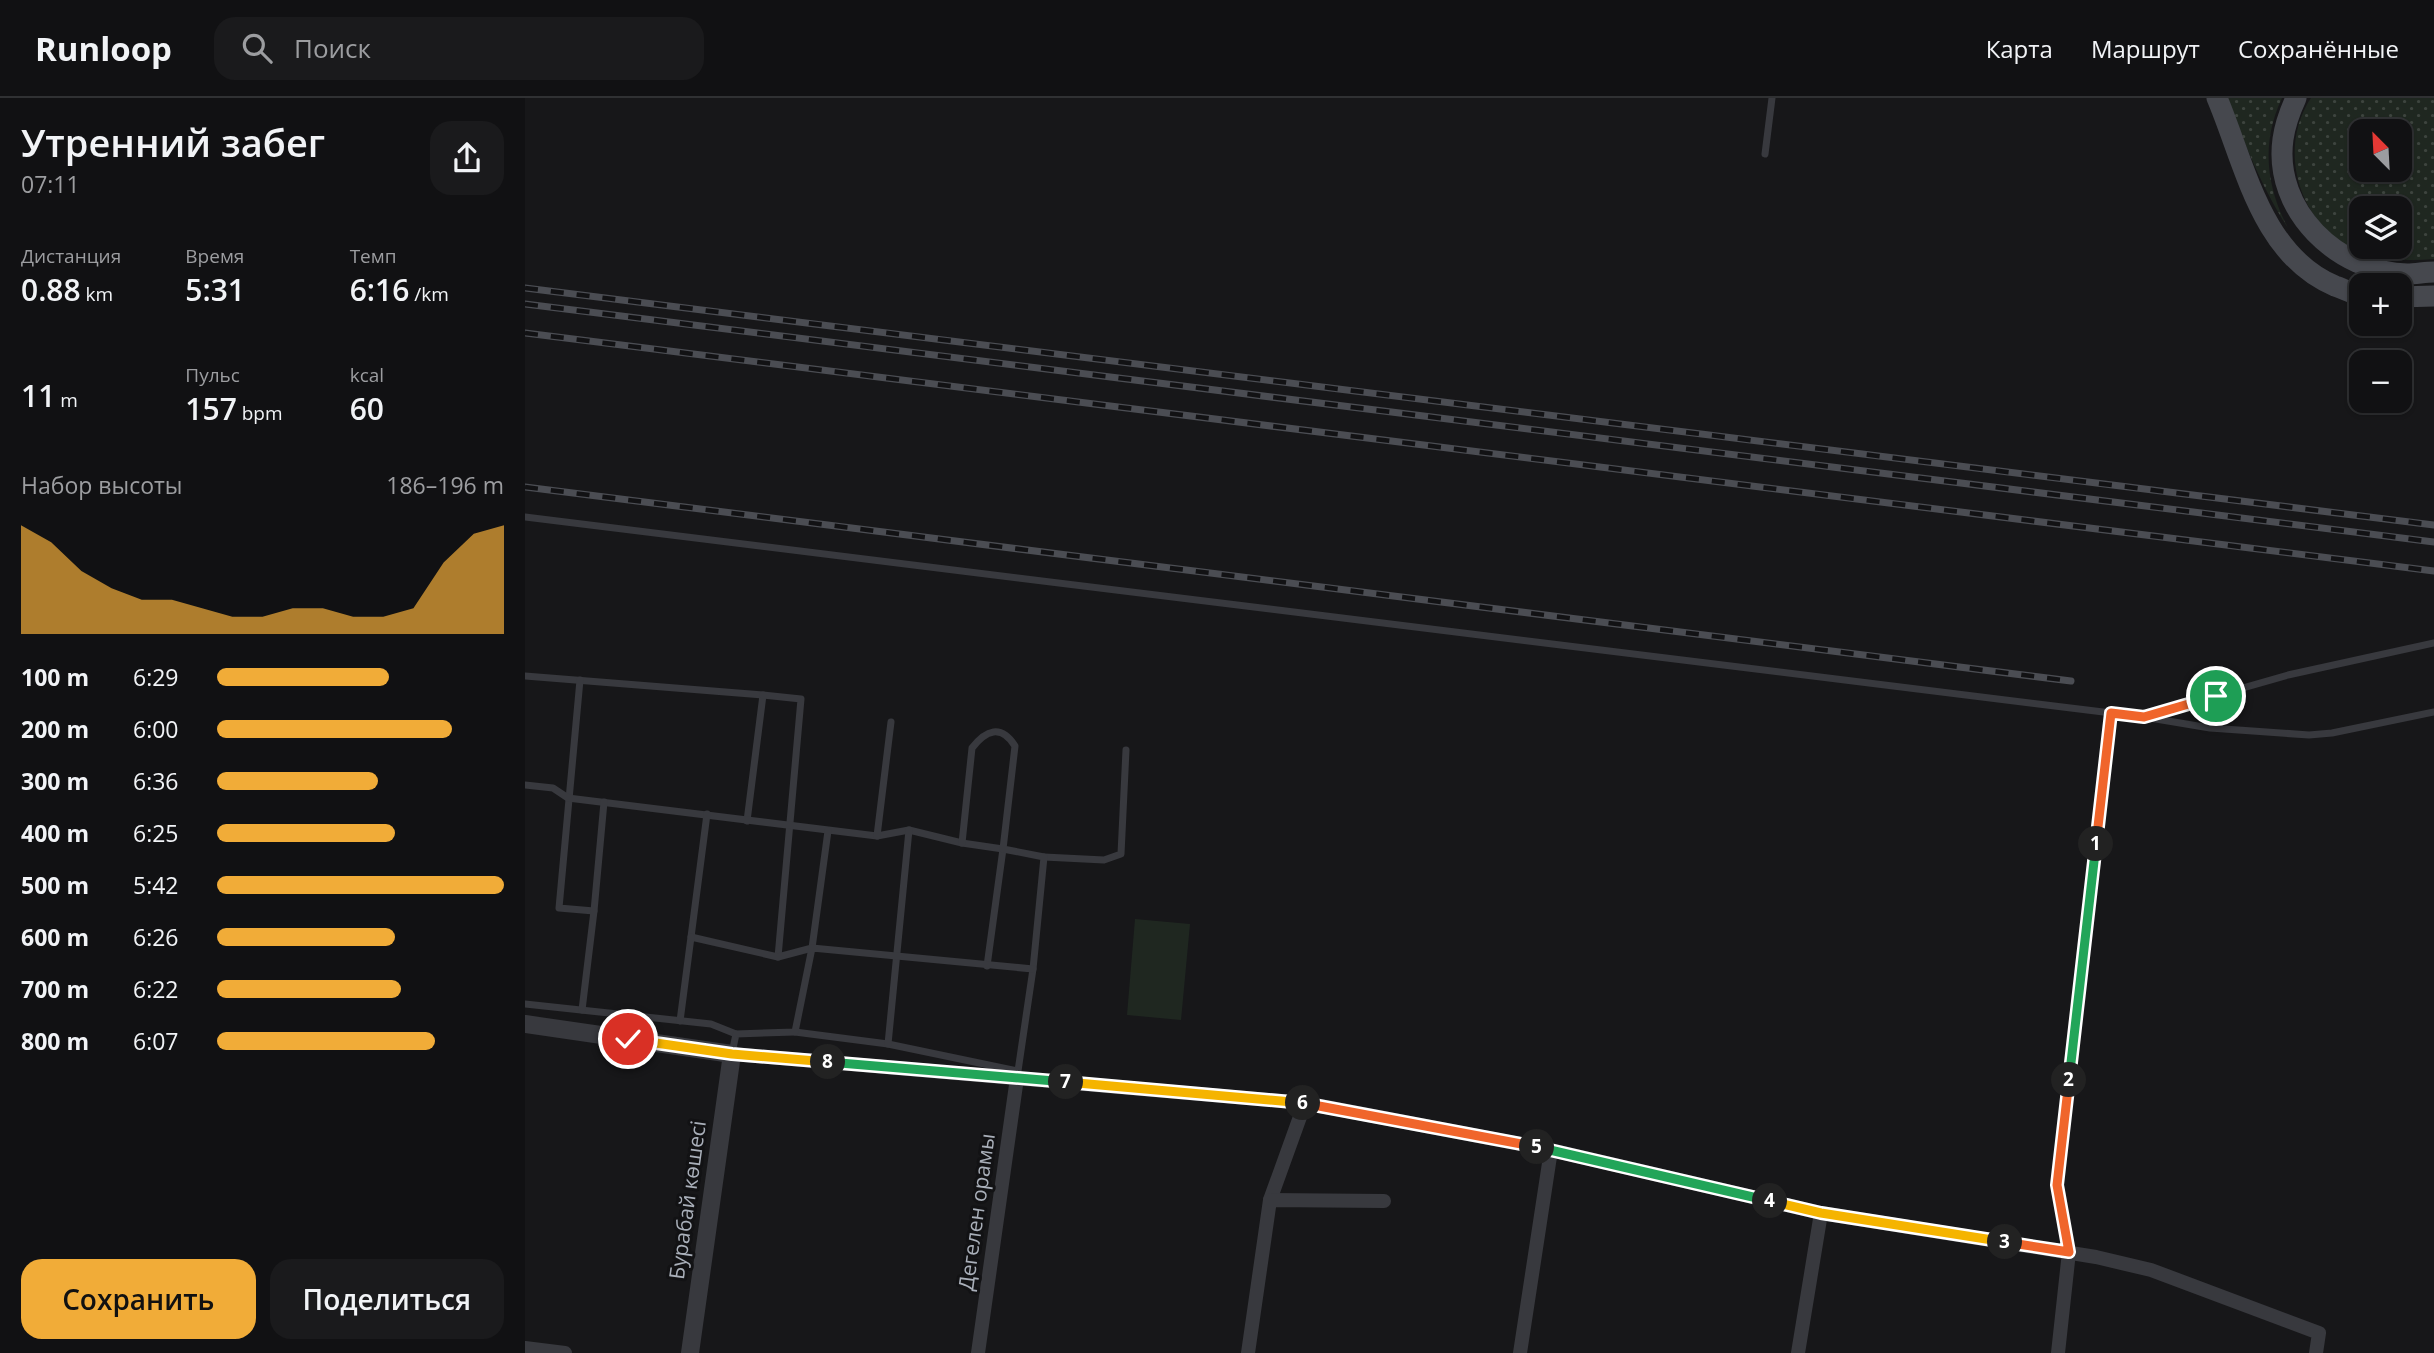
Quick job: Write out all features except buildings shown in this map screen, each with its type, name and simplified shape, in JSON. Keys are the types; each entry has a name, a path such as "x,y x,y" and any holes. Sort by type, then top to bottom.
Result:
{"main road":[{"path":"2217,98 2231,130 2246,177 2280,241 2301,266 2323,281 2349,291"},
{"path":"2295,98 2282,141 2283,168 2299,214 2314,234 2332,249 2358,263 2384,271 2407,274 2434,272"},
{"path":"2412,297 2434,296"}],"street":[{"path":"525,1024 732,1054 1018,1074 1305,1103 1551,1150 1821,1213 2069,1252 2151,1270 2319,1333 2316,1353"},
{"name":"Бурабай көшесі","path":"690,1353 732,1054"},
{"name":"Дегелен орамы","path":"978,1353 1018,1074"},
{"path":"1248,1353 1270,1200 1305,1103"},
{"path":"1520,1353 1551,1150"},
{"path":"1270,1200 1384,1201"},
{"path":"1798,1353 1821,1213"},
{"path":"2058,1353 2069,1252"},
{"path":"525,1348 565,1353"}],"lane":[{"path":"1765,154 1772,98"},
{"path":"525,517 2144,717 2210,728 2309,735 2332,733 2434,712"},
{"path":"2144,717 2288,675 2434,643"},
{"path":"525,676 801,699 778,957"},
{"path":"580,680 559,908 594,911"},
{"path":"747,821 763,695"},
{"path":"2069,1252 2057,1185 2111,713"},
{"path":"877,836 891,722"},
{"path":"962,843 972,748 981,736 989,732 999,732 1008,736 1015,746 987,966"},
{"path":"525,785 553,788 568,798 707,814 789,827 877,836 909,830 962,843 1044,857 1104,860 1121,854 1126,750"},
{"path":"582,1010 604,802"},
{"path":"680,1021 707,814"},
{"path":"888,1045 909,830"},
{"path":"795,1032 812,947 828,831"},
{"path":"525,1004 711,1024 736,1034 795,1032 888,1045 1018,1074 1033,969 1044,857"},
{"path":"691,937 778,957 812,947 1033,969"},
{"path":"732,1054 736,1034"}],"shaded area":[{"path":"2228,98 2282,98 2271,131 2269,164 2275,196 2288,228 2254,165"},
{"path":"2311,98 2434,98 2434,259 2400,260 2392,259 2412,259 2412,196 2349,196 2349,247 2328,232 2304,198 2295,157 2301,117"},
{"path":"1135,919 1190,924 1181,1020 1127,1015"}],"railway":[{"path":"525,288 2434,525"},
{"path":"525,304 2434,542"},
{"path":"525,333 2434,571"},
{"path":"525,487 2071,681"}],"route":[{"path":"628,1039 732,1054 1305,1103 1551,1150 1821,1213 2069,1252 2057,1185 2111,713 2144,717 2216,696"}]}
